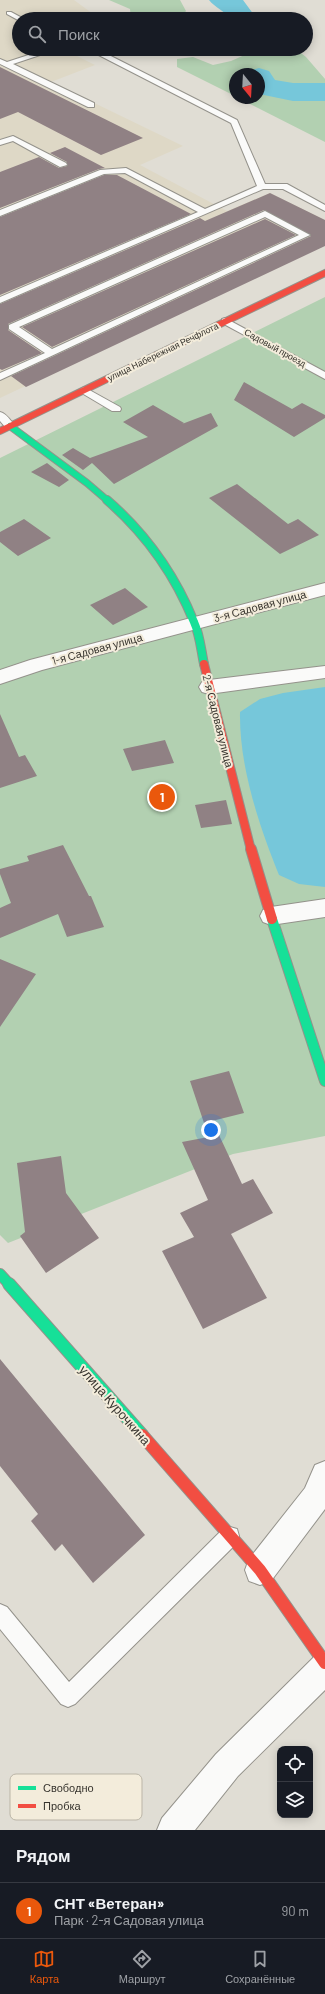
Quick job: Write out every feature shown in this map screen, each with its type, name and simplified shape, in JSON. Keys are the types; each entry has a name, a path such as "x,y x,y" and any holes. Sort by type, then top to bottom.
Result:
{"street":[{"name":"улица Набережная Речфлота","path":"0,430 325,273"},
{"name":"2-я Садовая улица","path":"10,426 57,460 122,512 152,548 174,581 196,623 209,687 244,826 325,1081"},
{"name":"3-я Садовая улица","path":"196,623 325,589"},
{"name":"1-я Садовая улица","path":"0,677 37,665 196,623"},
{"path":"209,687 325,672"},
{"path":"272,916 325,908"},
{"name":"улица Курочкина","path":"0,1274 260,1570 325,1663"},
{"path":"260,1570 315,1498 325,1475"},
{"path":"174,1830 227,1765 325,1668"}],"lane":[{"path":"3,62 27,56"},
{"path":"105,56 234,122 262,187"},
{"path":"3,62 91,105"},
{"path":"0,143 13,138 63,165"},
{"path":"0,213 102,172 126,170 205,212"},
{"path":"0,300 262,187 284,186 325,208"},
{"path":"0,377 52,353 306,235 265,214 12,327 52,353"},
{"name":"Садовый проезд","path":"224,321 325,376"},
{"path":"84,390 116,409"},
{"path":"0,415 10,426"},
{"path":"0,1614 68,1697 230,1536"}],"shaded area":[{"path":"0,0 74,0 90,12 12,12 12,56 77,56 95,65 51,82 183,146 140,165 227,211 270,193 325,220 325,245 0,398"}],"green space":[{"path":"109,0 180,0 186,11 130,12 130,9"},
{"path":"242,56 305,56 325,79 325,142 250,104 265,104 265,68 229,68 229,93 177,67 177,59 193,57 213,65 231,61"},
{"path":"325,297 325,1136 233,1154 8,1243 0,1235 0,458"}],"water":[{"path":"325,687 325,887 299,884 279,875 264,836 252,795 243,753 240,712 260,699 283,693"}],"building":[{"path":"0,67 143,138 101,155 18,112 0,119"},
{"path":"65,147 105,168 99,169 0,208 0,172 39,157 59,168 67,166 67,162 50,153"},
{"path":"104,175 117,175 191,214 0,295 0,217"},
{"path":"270,193 325,220 325,246 26,387 11,376 311,236 264,210 8,324 8,330 42,353 2,370 0,369 0,304 200,218 205,221"},
{"path":"265,219 296,235 52,347 22,327"},
{"path":"244,382 292,409 302,403 325,415 325,418 294,437 234,400"},
{"path":"153,405 184,423 182,424 211,413 218,426 114,484 92,463 83,470 62,455 73,448 90,458 148,437 123,422"},
{"path":"47,463 69,480 59,487 31,472"},
{"path":"237,484 288,524 298,519 319,535 280,554 209,498"},
{"path":"24,519 51,538 18,556 0,542 0,532"},
{"path":"125,588 148,607 113,625 90,605"},
{"path":"0,714 19,757 25,755 37,776 0,788"},
{"path":"165,740 174,763 132,771 123,749"},
{"path":"226,800 232,824 201,828 195,805"},
{"path":"63,845 89,896 91,896 104,927 67,937 58,914 0,938 0,908 11,903 0,874 0,869 29,861 27,856"},
{"path":"0,959 36,974 0,1027"},
{"path":"229,1071 244,1113 204,1123 190,1081"},
{"path":"219,1135 242,1184 253,1179 273,1213 231,1234 267,1298 203,1329 162,1251 194,1237 180,1213 208,1200 182,1142"},
{"path":"61,1156 66,1193 99,1238 46,1273 20,1236 25,1232 17,1163"},
{"path":"0,1359 145,1535 93,1583 62,1544 55,1551 31,1521 38,1514 0,1466"}],"waterway":[{"path":"223,0 230,3 239,12"},
{"path":"265,87 293,92 325,92"}],"traffic: fast":[{"path":"10,426 87,483 121,512 148,541 174,581 195,623 204,664"},
{"path":"272,919 325,1081"},
{"path":"0,1274 142,1435"}],"traffic: jam":[{"path":"0,431 325,273"},
{"path":"204,664 244,825 272,919"},
{"path":"142,1435 260,1570 325,1663"}],"place":[{"name":"СНТ «Ветеран»","path":"162,797"}]}
